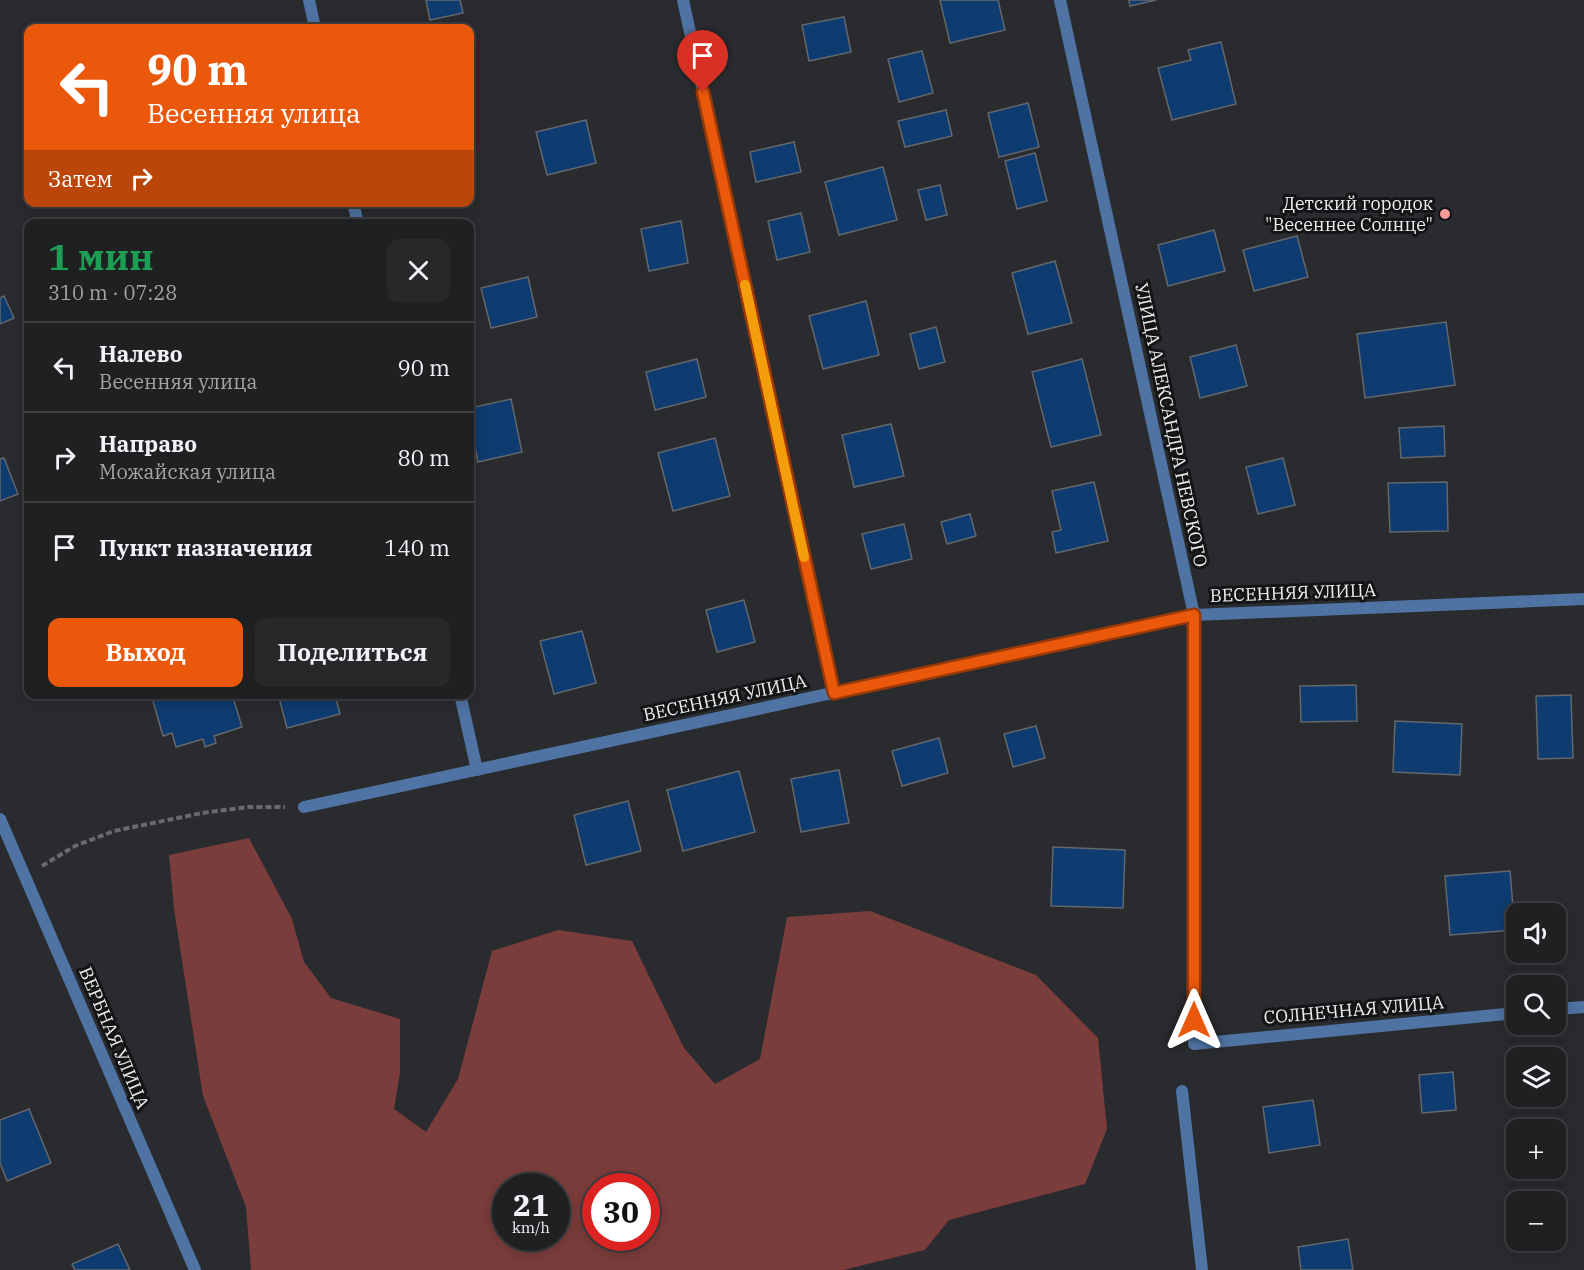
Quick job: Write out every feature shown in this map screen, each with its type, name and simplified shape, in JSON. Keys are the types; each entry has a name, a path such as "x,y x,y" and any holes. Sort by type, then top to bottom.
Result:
{"street":[{"path":"309,0 314,24"},
{"path":"683,0 834,693"},
{"name":"УЛИЦА АЛЕКСАНДРА НЕВСКОГО","path":"1060,0 1194,615 1194,1044"},
{"name":"ВЕСЕННЯЯ УЛИЦА","path":"304,807 1194,615 1584,599"},
{"path":"461,699 477,770"},
{"name":"ВЕРБНАЯ УЛИЦА","path":"0,819 195,1270"},
{"path":"1566,1008 1584,1006"},
{"name":"СОЛНЕЧНАЯ УЛИЦА","path":"1194,1044 1506,1014"},
{"path":"1182,1091 1202,1270"}],"path":[{"path":"25,877 75,846 114,831 202,813 248,807 304,807"}],"shaded area":[{"path":"249,838 292,919 304,962 331,998 400,1019 400,1073 394,1109 426,1132 458,1079 492,951 558,930 632,941 684,1048 715,1084 760,1059 787,917 870,911 1036,975 1098,1038 1107,1129 1085,1184 949,1220 925,1250 843,1270 251,1270 246,1207 203,1096 174,909 169,855"}],"building":[{"path":"426,0 460,0 463,13 430,20"},
{"path":"940,0 998,0 1005,30 950,43"},
{"path":"1129,0 1156,0 1130,6"},
{"path":"844,17 851,52 809,61 802,25"},
{"path":"1221,42 1236,104 1172,120 1158,68 1191,60 1188,50"},
{"path":"922,51 933,93 899,102 888,59"},
{"path":"1028,103 1039,147 999,157 988,113"},
{"path":"946,110 952,136 905,147 898,121"},
{"path":"586,120 596,163 547,175 536,132"},
{"path":"794,142 801,172 756,182 750,152"},
{"path":"1035,153 1047,201 1017,209 1005,161"},
{"path":"883,167 897,220 839,235 825,182"},
{"path":"940,185 947,215 926,220 918,190"},
{"path":"801,213 810,252 777,260 768,221"},
{"path":"681,221 688,263 649,271 641,229"},
{"path":"1214,230 1225,271 1168,286 1158,245"},
{"path":"1297,236 1308,277 1254,291 1243,250"},
{"path":"1055,261 1072,323 1028,334 1012,273"},
{"path":"528,277 537,317 491,328 481,288"},
{"path":"4,296 14,318 0,324 0,298"},
{"path":"866,301 879,355 823,369 809,316"},
{"path":"1446,322 1455,385 1365,398 1357,334"},
{"path":"936,327 945,362 919,369 910,334"},
{"path":"1236,345 1247,386 1200,398 1190,357"},
{"path":"697,359 706,397 655,410 646,372"},
{"path":"1082,359 1101,435 1051,447 1032,372"},
{"path":"511,399 522,452 478,462 474,442 474,407"},
{"path":"891,424 904,476 854,487 842,435"},
{"path":"1444,426 1445,456 1401,458 1399,428"},
{"path":"715,438 730,496 673,511 658,453"},
{"path":"4,458 18,494 0,501 0,459"},
{"path":"1283,458 1295,505 1258,514 1246,467"},
{"path":"1094,482 1108,541 1056,553 1052,532 1061,530 1052,491"},
{"path":"1447,482 1448,531 1390,532 1388,483"},
{"path":"970,514 976,536 947,544 941,522"},
{"path":"904,524 912,559 871,569 862,534"},
{"path":"744,600 755,642 717,652 706,610"},
{"path":"582,631 596,683 554,694 540,641"},
{"path":"1356,685 1357,721 1301,722 1300,686"},
{"path":"1571,695 1573,758 1538,759 1536,696"},
{"path":"152,699 234,699 242,727 214,736 216,743 205,747 203,739 176,747 172,733 163,736"},
{"path":"279,699 336,699 340,714 287,728"},
{"path":"1395,721 1462,724 1460,775 1393,772"},
{"path":"1036,726 1045,758 1013,767 1004,734"},
{"path":"939,738 948,773 902,786 892,751"},
{"path":"839,770 849,823 801,832 791,779"},
{"path":"739,771 755,832 683,851 667,790"},
{"path":"628,801 641,851 586,865 574,815"},
{"path":"1053,847 1125,850 1123,908 1051,906"},
{"path":"1510,871 1513,903 1506,903 1506,931 1450,935 1445,876"},
{"path":"1453,1072 1456,1110 1422,1113 1419,1075"},
{"path":"1313,1100 1320,1145 1269,1153 1263,1107"},
{"path":"29,1109 51,1163 7,1181 0,1163 0,1120"},
{"path":"1348,1239 1353,1270 1301,1270 1298,1247"},
{"path":"118,1244 130,1270 75,1270 72,1264"}],"slow traffic":[{"path":"745,285 804,557"}],"place":[{"name":"Детский городок \"Весеннее Солнце\"","path":"1445,214"}],"route":[{"path":"703,92 834,693 1194,615 1194,1020"}]}
